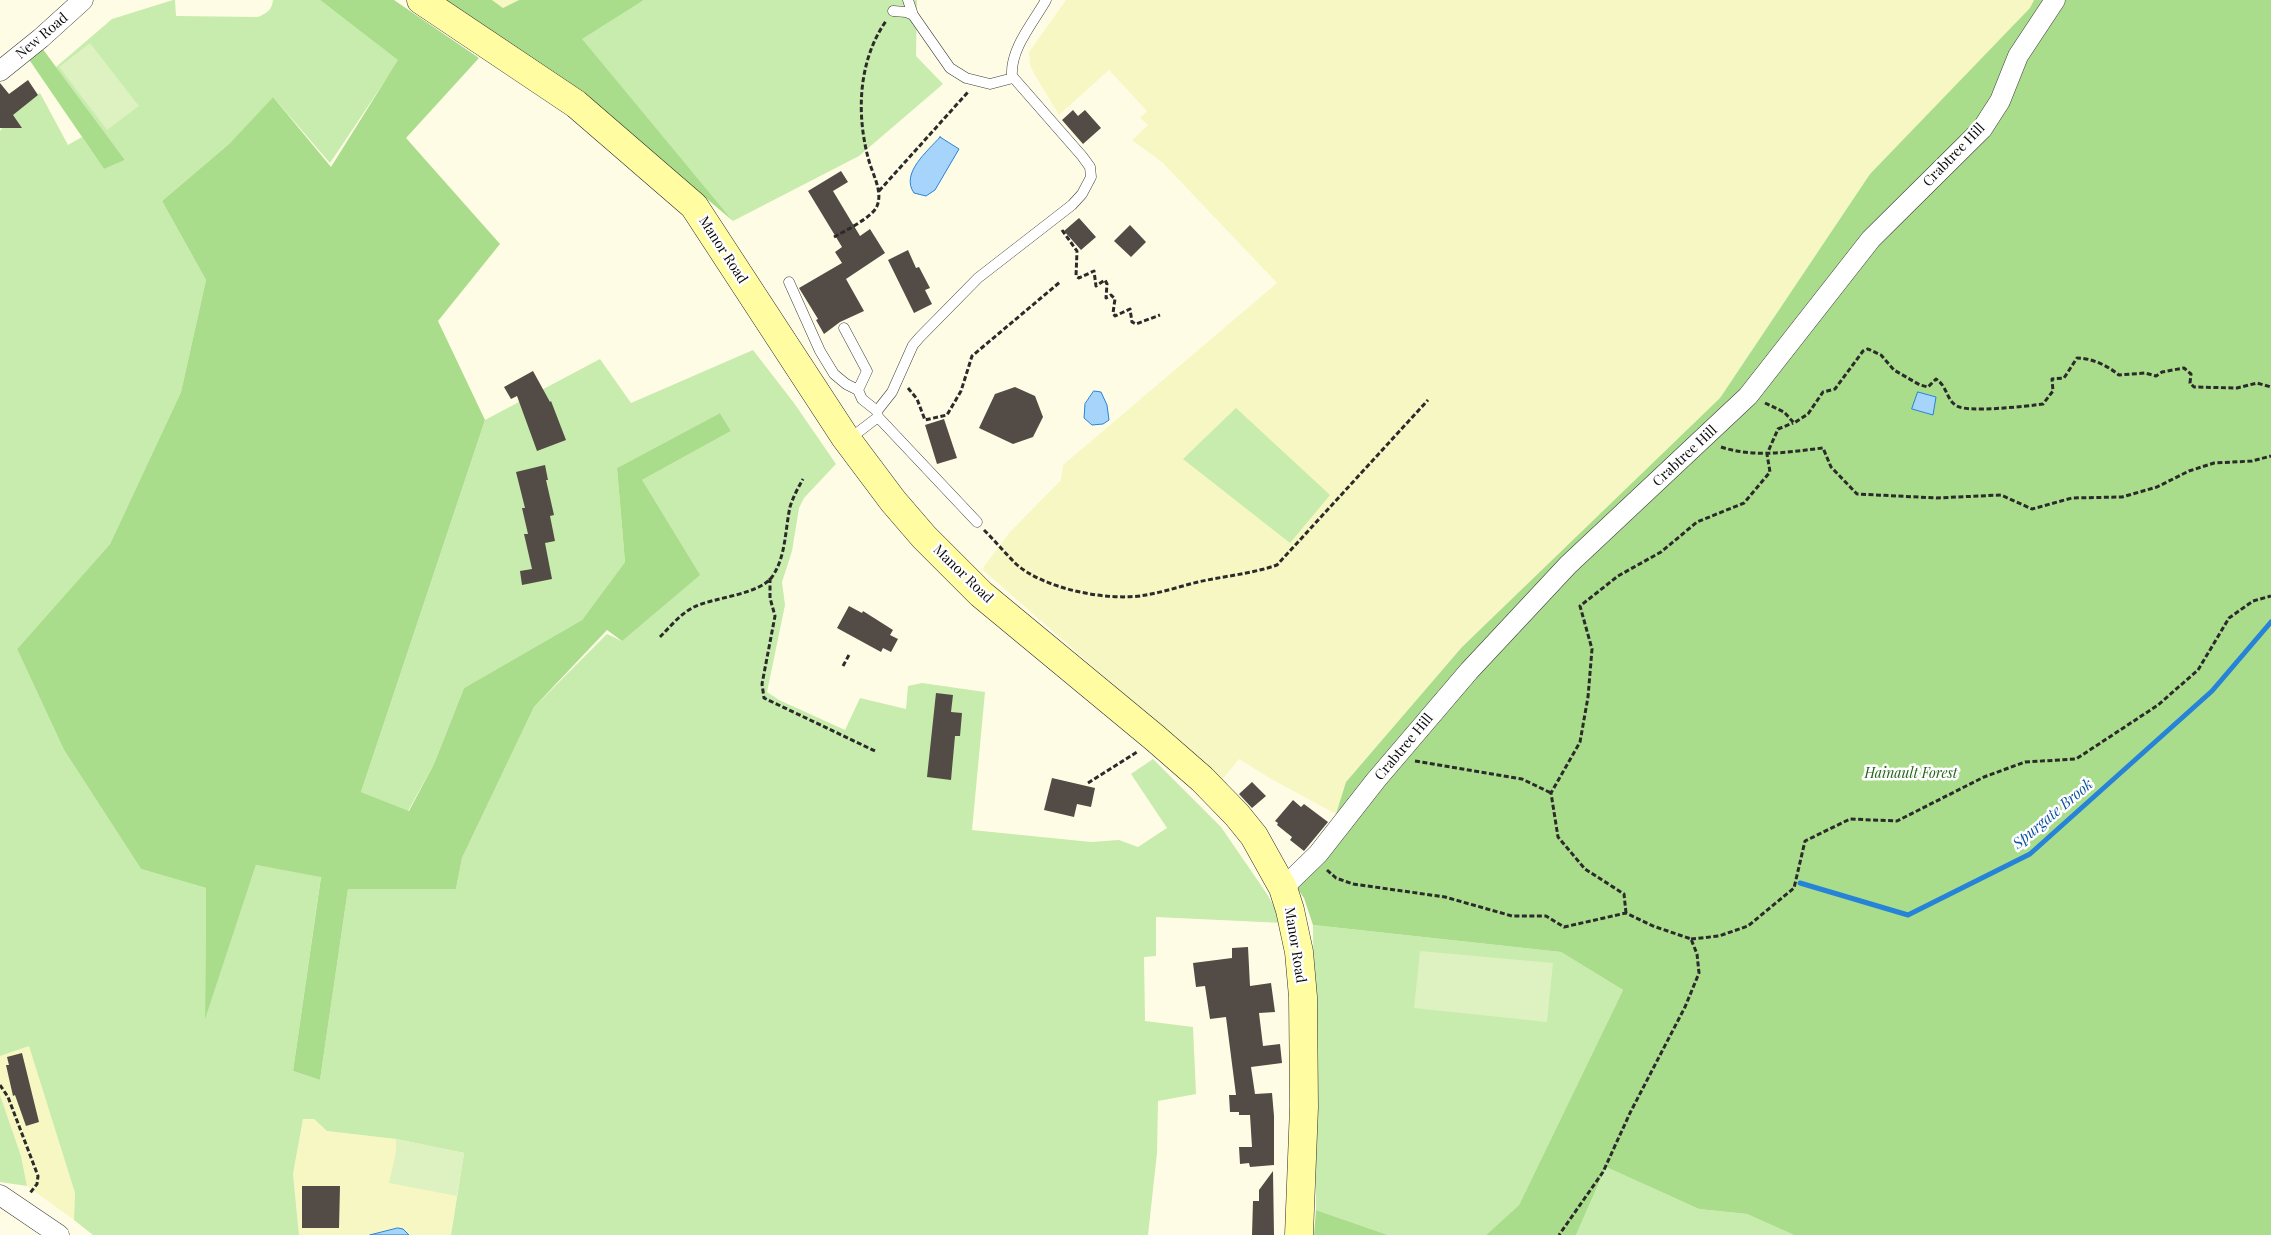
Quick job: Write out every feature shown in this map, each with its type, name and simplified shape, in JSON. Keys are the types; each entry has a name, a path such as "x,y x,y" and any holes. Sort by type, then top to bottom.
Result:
{"street":[{"name":"New Road","path":"0,71 42,38 84,0"},
{"name":"Manor Road","path":"421,0 576,104 694,206 795,363 848,441 899,508 982,594 1202,779 1237,815 1254,836 1283,888 1299,952 1303,997 1304,1107 1299,1235"},
{"name":"Crabtree Hill","path":"1283,888 1318,854 1468,671 1568,565 1748,396 1871,239 1982,129 2000,102 2018,56 2055,0"},
{"path":"0,1196 59,1235"}],"lane":[{"path":"908,0 913,15 950,68 966,78 990,84 1013,78"},
{"path":"848,441 877,414 895,385 913,345 920,337 978,278 1072,205 1087,186 1090,167 1070,141 1013,78 1011,68 1013,60 1021,42 1046,0"},
{"path":"894,11 913,15"},
{"path":"789,282 820,351 834,374 846,384 858,390 862,399 977,522"},
{"path":"844,328 867,371 858,390"}],"path":[{"path":"834,237 877,208 879,192 864,144 861,112 863,80 873,42 894,11"},
{"path":"879,192 969,91 990,84"},
{"path":"1068,225 1061,232 1077,251 1076,276 1078,278 1094,271 1096,286 1105,280 1107,284 1106,298 1111,296 1115,299 1113,313 1115,316 1130,309 1132,322 1136,324 1160,315"},
{"path":"895,385 913,392 925,420 947,414 961,391 972,356 1060,282"},
{"path":"1626,913 1624,894 1585,869 1558,837 1551,793 1580,742 1588,697 1592,649 1580,606 1618,576 1661,552 1697,522 1744,503 1770,472 1767,454 1778,430 1808,414 1823,392 1835,389 1863,351 1868,349 1881,355 1894,370 1920,384 1928,387 1936,379 1944,384 1950,400 1958,407 1978,409 2043,404 2053,391 2052,379 2064,378 2077,358 2085,358 2111,369 2119,375 2146,373 2156,376 2162,372 2184,368 2191,374 2190,383 2194,387 2237,388 2257,383 2271,387"},
{"path":"1748,396 1784,412 1794,423"},
{"path":"977,522 1017,564 1040,580 1055,586 1110,598 1145,595 1222,576 1261,570 1276,565 1282,559 1428,400"},
{"path":"1701,440 1739,452 1767,454 1822,448 1831,467 1857,494 1936,498 2001,495 2032,509 2072,498 2122,497 2157,487 2189,471 2214,463 2252,461 2271,456"},
{"path":"803,479 790,506 785,544 770,578 770,598 775,616 762,684 764,698 875,750"},
{"path":"660,637 683,614 694,607 720,598 750,591 770,578"},
{"path":"1318,854 1325,868 1336,878 1353,884 1444,897 1512,916 1546,916 1564,927 1626,913 1653,926 1691,939 1719,936 1748,926 1794,888 1805,841 1850,819 1897,821 1984,777 2026,762 2076,759 2158,705 2198,670 2229,618 2253,602 2271,596"},
{"path":"843,666 850,653"},
{"path":"1088,783 1122,762 1155,738"},
{"path":"1394,759 1428,762 1522,779 1551,793"},
{"path":"1559,1235 1585,1194 1603,1172 1630,1113 1685,1007 1699,973 1697,954 1691,939"},
{"path":"0,1085 8,1096 38,1176 36,1184 19,1209"}],"green space":[{"path":"175,0 176,16 258,17 268,11 272,6 273,0 320,0 399,60 330,163 273,97 229,144 162,201 206,280 181,392 110,544 17,649 64,750 141,869 206,888 205,1017 256,865 321,876 293,1071 320,1080 348,889 456,889 462,858 534,707 607,634 622,641 642,480 731,431 720,413 617,468 625,562 582,620 464,688 434,764 408,811 361,792 485,420 600,359 631,403 753,350 794,403 836,464 804,498 799,508 792,551 782,582 785,605 767,692 779,700 845,730 860,698 906,709 908,686 922,683 985,692 972,830 1091,842 1119,840 1138,847 1167,828 1131,774 1153,759 1221,827 1267,894 1283,923 1156,917 1156,956 1144,957 1145,1021 1193,1027 1196,1094 1158,1101 1157,1153 1148,1235 451,1235 464,1153 396,1139 327,1131 314,1119 303,1119 293,1174 299,1235 93,1235 74,1220 75,1193 29,1046 0,1056 0,131 12,115 40,93 68,145 82,137 104,169 125,160 56,67 112,19"},
{"path":"320,0 394,0 479,58 406,138 500,244 438,321 485,420 361,792 409,811 434,764 464,688 582,620 625,562 617,468 720,413 731,431 642,480 700,575 622,641 607,630 534,707 462,858 456,889 348,889 320,1080 293,1071 321,877 256,865 205,1019 206,888 141,869 64,750 17,649 110,544 181,392 206,280 162,201 229,144 273,97 331,167 398,60"},
{"path":"445,0 492,0 503,8 519,0 644,0 582,39 733,221 583,94"},
{"path":"492,0 519,0 503,8"},
{"path":"644,0 917,0 916,56 943,84 859,156 733,221 581,39"},
{"path":"1066,0 2034,0 2031,8 1870,174 1720,398 1462,647 1346,782 1336,814 1271,779 1239,759 1222,780 982,569 1009,533 1061,480 1063,465 1277,283 1163,163 1132,140 1148,125 1140,118 1147,111 1109,70 1059,115 1033,72 1030,65 1029,52"},
{"name":"Hainault Forest","path":"2034,0 2271,0 2271,1235 1794,1235 1747,1214 1699,1209 1606,1167 1576,1235 1486,1235 1519,1205 1623,990 1561,952 1313,925 1304,898 1287,873 1308,857 1336,814 1346,782 1462,647 1720,398 1870,174 2030,8"},
{"path":"90,43 139,106 107,130 59,67"},
{"path":"42,48 125,160 104,169 28,58"},
{"path":"1236,408 1330,495 1290,543 1183,459"},
{"path":"1313,925 1561,952 1623,990 1519,1205 1486,1235 1388,1235 1316,1210"},
{"path":"1420,951 1553,963 1547,1022 1414,1008"},
{"path":"29,1045 75,1193 74,1220 27,1186 21,1156 0,1095 0,1056"},
{"path":"0,1095 21,1156 27,1186 0,1182"},
{"path":"303,1119 314,1119 327,1131 396,1139 464,1153 451,1235 299,1235 293,1174"},
{"path":"396,1139 464,1153 457,1196 389,1183 396,1152"},
{"path":"1606,1167 1699,1209 1747,1214 1794,1235 1576,1235"},
{"path":"1316,1210 1388,1235 1314,1235"}],"water":[{"path":"940,137 959,149 935,190 926,196 914,193 910,178 913,170"},
{"path":"1094,391 1101,392 1107,405 1109,420 1103,424 1092,425 1084,418 1085,404"},
{"path":"1918,392 1936,397 1933,415 1912,409"},
{"path":"398,1228 403,1229 409,1235 370,1235"}],"building":[{"path":"28,80 38,95 13,115 22,128 0,128 0,83 9,94"},
{"path":"1073,110 1078,116 1085,110 1101,128 1083,144 1062,120"},
{"path":"841,171 848,182 833,191 860,236 870,229 885,253 846,279 864,311 840,322 824,334 816,320 818,319 799,288 842,263 835,252 842,247 808,191"},
{"path":"1079,218 1096,237 1081,250 1064,231"},
{"path":"1130,225 1146,242 1131,257 1114,241"},
{"path":"908,250 916,268 919,267 930,288 925,290 932,304 914,313 888,260"},
{"path":"533,371 551,401 566,440 537,451 517,396 511,399 504,387"},
{"path":"1015,387 1035,396 1043,417 1033,437 1013,444 979,428 995,394"},
{"path":"944,419 957,458 937,464 925,425"},
{"path":"545,465 548,480 546,480 554,515 550,516 555,541 545,543 552,579 522,585 520,571 532,569 524,534 528,534 522,508 525,508 516,472"},
{"path":"849,606 862,613 863,611 893,630 890,635 898,639 891,652 883,648 881,652 837,628"},
{"path":"936,693 953,695 951,712 962,713 960,736 955,736 951,780 927,777"},
{"path":"1052,778 1095,788 1091,807 1077,804 1074,817 1044,810"},
{"path":"1252,782 1266,796 1252,808 1239,794"},
{"path":"1293,800 1301,807 1304,804 1328,822 1304,851 1290,840 1292,837 1277,825 1278,823 1275,821"},
{"path":"1248,947 1250,986 1271,983 1275,1012 1259,1013 1263,1046 1280,1044 1282,1063 1251,1067 1255,1094 1272,1093 1274,1165 1250,1167 1249,1163 1240,1164 1239,1147 1252,1147 1250,1115 1239,1115 1239,1112 1230,1112 1229,1095 1236,1095 1226,1017 1210,1019 1205,986 1196,987 1193,963 1232,958 1232,948"},
{"path":"22,1053 39,1122 26,1126 15,1095 13,1096 6,1065 9,1065 7,1057"},
{"path":"1273,1171 1274,1235 1252,1235 1253,1201 1259,1201 1259,1190"},
{"path":"302,1186 340,1186 339,1228 302,1228"}],"waterway":[{"name":"Spurgate Brook","path":"1800,883 1908,915 2030,854 2212,691 2271,622"}]}
